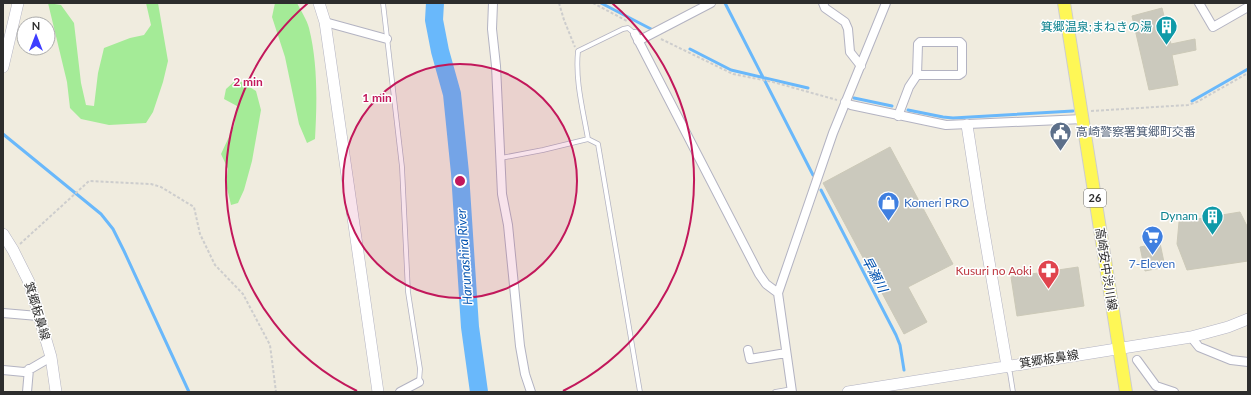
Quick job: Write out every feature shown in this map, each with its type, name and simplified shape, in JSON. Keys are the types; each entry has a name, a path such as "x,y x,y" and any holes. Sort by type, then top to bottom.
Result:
{"main road":[{"path":"3,67 18,3"},
{"path":"319,3 325,22 378,392"},
{"name":"高崎安中渋川線","path":"1064,3 1087,115 1118,348 1126,392"},
{"path":"967,125 1006,366"},
{"name":"箕郷板鼻線","path":"3,234 29,282 51,356 56,392"},
{"name":"箕郷板鼻線","path":"848,392 1191,337 1228,327 1248,319"}],"street":[{"path":"493,3 492,29 502,194 508,225 520,346 525,374 531,392"},
{"path":"711,3 636,37 759,274 772,289 778,293"},
{"path":"824,3 825,8 845,22 848,29 850,52 862,66"},
{"path":"792,391 778,293 843,101 862,66 886,3"},
{"path":"1199,3 1213,27 1248,7"},
{"path":"325,22 387,39"},
{"path":"898,116 909,87 918,75 918,44 920,42 960,42 962,44 962,73 959,75 918,75"},
{"path":"843,101 851,105 898,116 946,125 967,125 1087,115"},
{"path":"3,313 38,316"},
{"path":"1191,337 1198,347 1231,360 1248,362"},
{"path":"748,350 750,359 786,353"},
{"path":"3,370 24,372 30,370 51,356"},
{"path":"1137,360 1156,386 1174,392"},
{"path":"27,392 30,370"},
{"path":"400,392 419,382"}],"lane":[{"path":"383,3 402,167 408,292 420,368 419,382"},
{"path":"588,138 579,89 577,61 578,51 623,29 628,28 636,37"},
{"path":"501,158 543,150 588,138 598,144 640,392"},
{"path":"1006,366 1010,373 1013,392"},
{"path":"775,392 792,391"}],"path":[{"path":"559,3 564,20 576,50 578,51"},
{"path":"593,3 632,24"},
{"path":"655,36 733,74 773,82 843,101"},
{"path":"1087,115 1188,105 1197,102 1248,73"},
{"path":"13,250 89,181 151,184 161,187 194,207 200,234 215,265 243,294 270,345 276,392"}],"green space":[{"path":"48,3 61,5 74,23 81,83 86,105 94,106 98,73 104,48 130,38 144,35 151,25 146,3 158,3 168,61 153,112 146,123 109,125 81,119 70,108 67,82 56,36 56,16 51,16"},
{"path":"275,3 297,3 309,28 314,55 316,112 315,139 307,143 299,124 285,57 272,17"},
{"path":"237,79 256,91 261,110 252,161 244,190 238,203 231,205 226,184 228,169 221,154 234,126 237,106 224,99 226,89"}],"building":[{"name":"箕郷温泉;まねきの湯","path":"1162,8 1171,44 1195,39 1196,50 1172,55 1178,85 1149,90 1132,16"},
{"name":"Komeri PRO","path":"890,147 953,264 908,287 927,322 904,334 823,183"},
{"name":"Dynam","path":"1240,212 1248,228 1248,261 1187,270 1177,244 1179,222"},
{"name":"7-Eleven","path":"1160,243 1165,267 1145,271 1140,247"},
{"name":"Kusuri no Aoki","path":"1078,267 1084,306 1017,316 1011,277"}],"waterway":[{"name":"Harunashira River","path":"435,3 434,20 440,51 452,94 460,173 470,327 479,392"},
{"path":"601,3 651,29"},
{"name":"早瀬川","path":"725,3 813,175"},
{"path":"690,49 731,70 808,88"},
{"path":"1192,101 1248,69"},
{"path":"854,98 892,106"},
{"path":"908,110 953,118 1073,111"},
{"path":"3,134 101,214 113,229 189,392"},
{"name":"早瀬川","path":"821,190 896,335 900,345 904,370"}],"place":[{"name":"箕郷温泉;まねきの湯","path":"1167,46"},
{"name":"高崎警察署箕郷町交番","path":"1061,152"},
{"name":"Komeri PRO","path":"888,222"},
{"name":"Dynam","path":"1213,236"},
{"name":"7-Eleven","path":"1152,256"},
{"name":"Kusuri no Aoki","path":"1048,290"}]}
